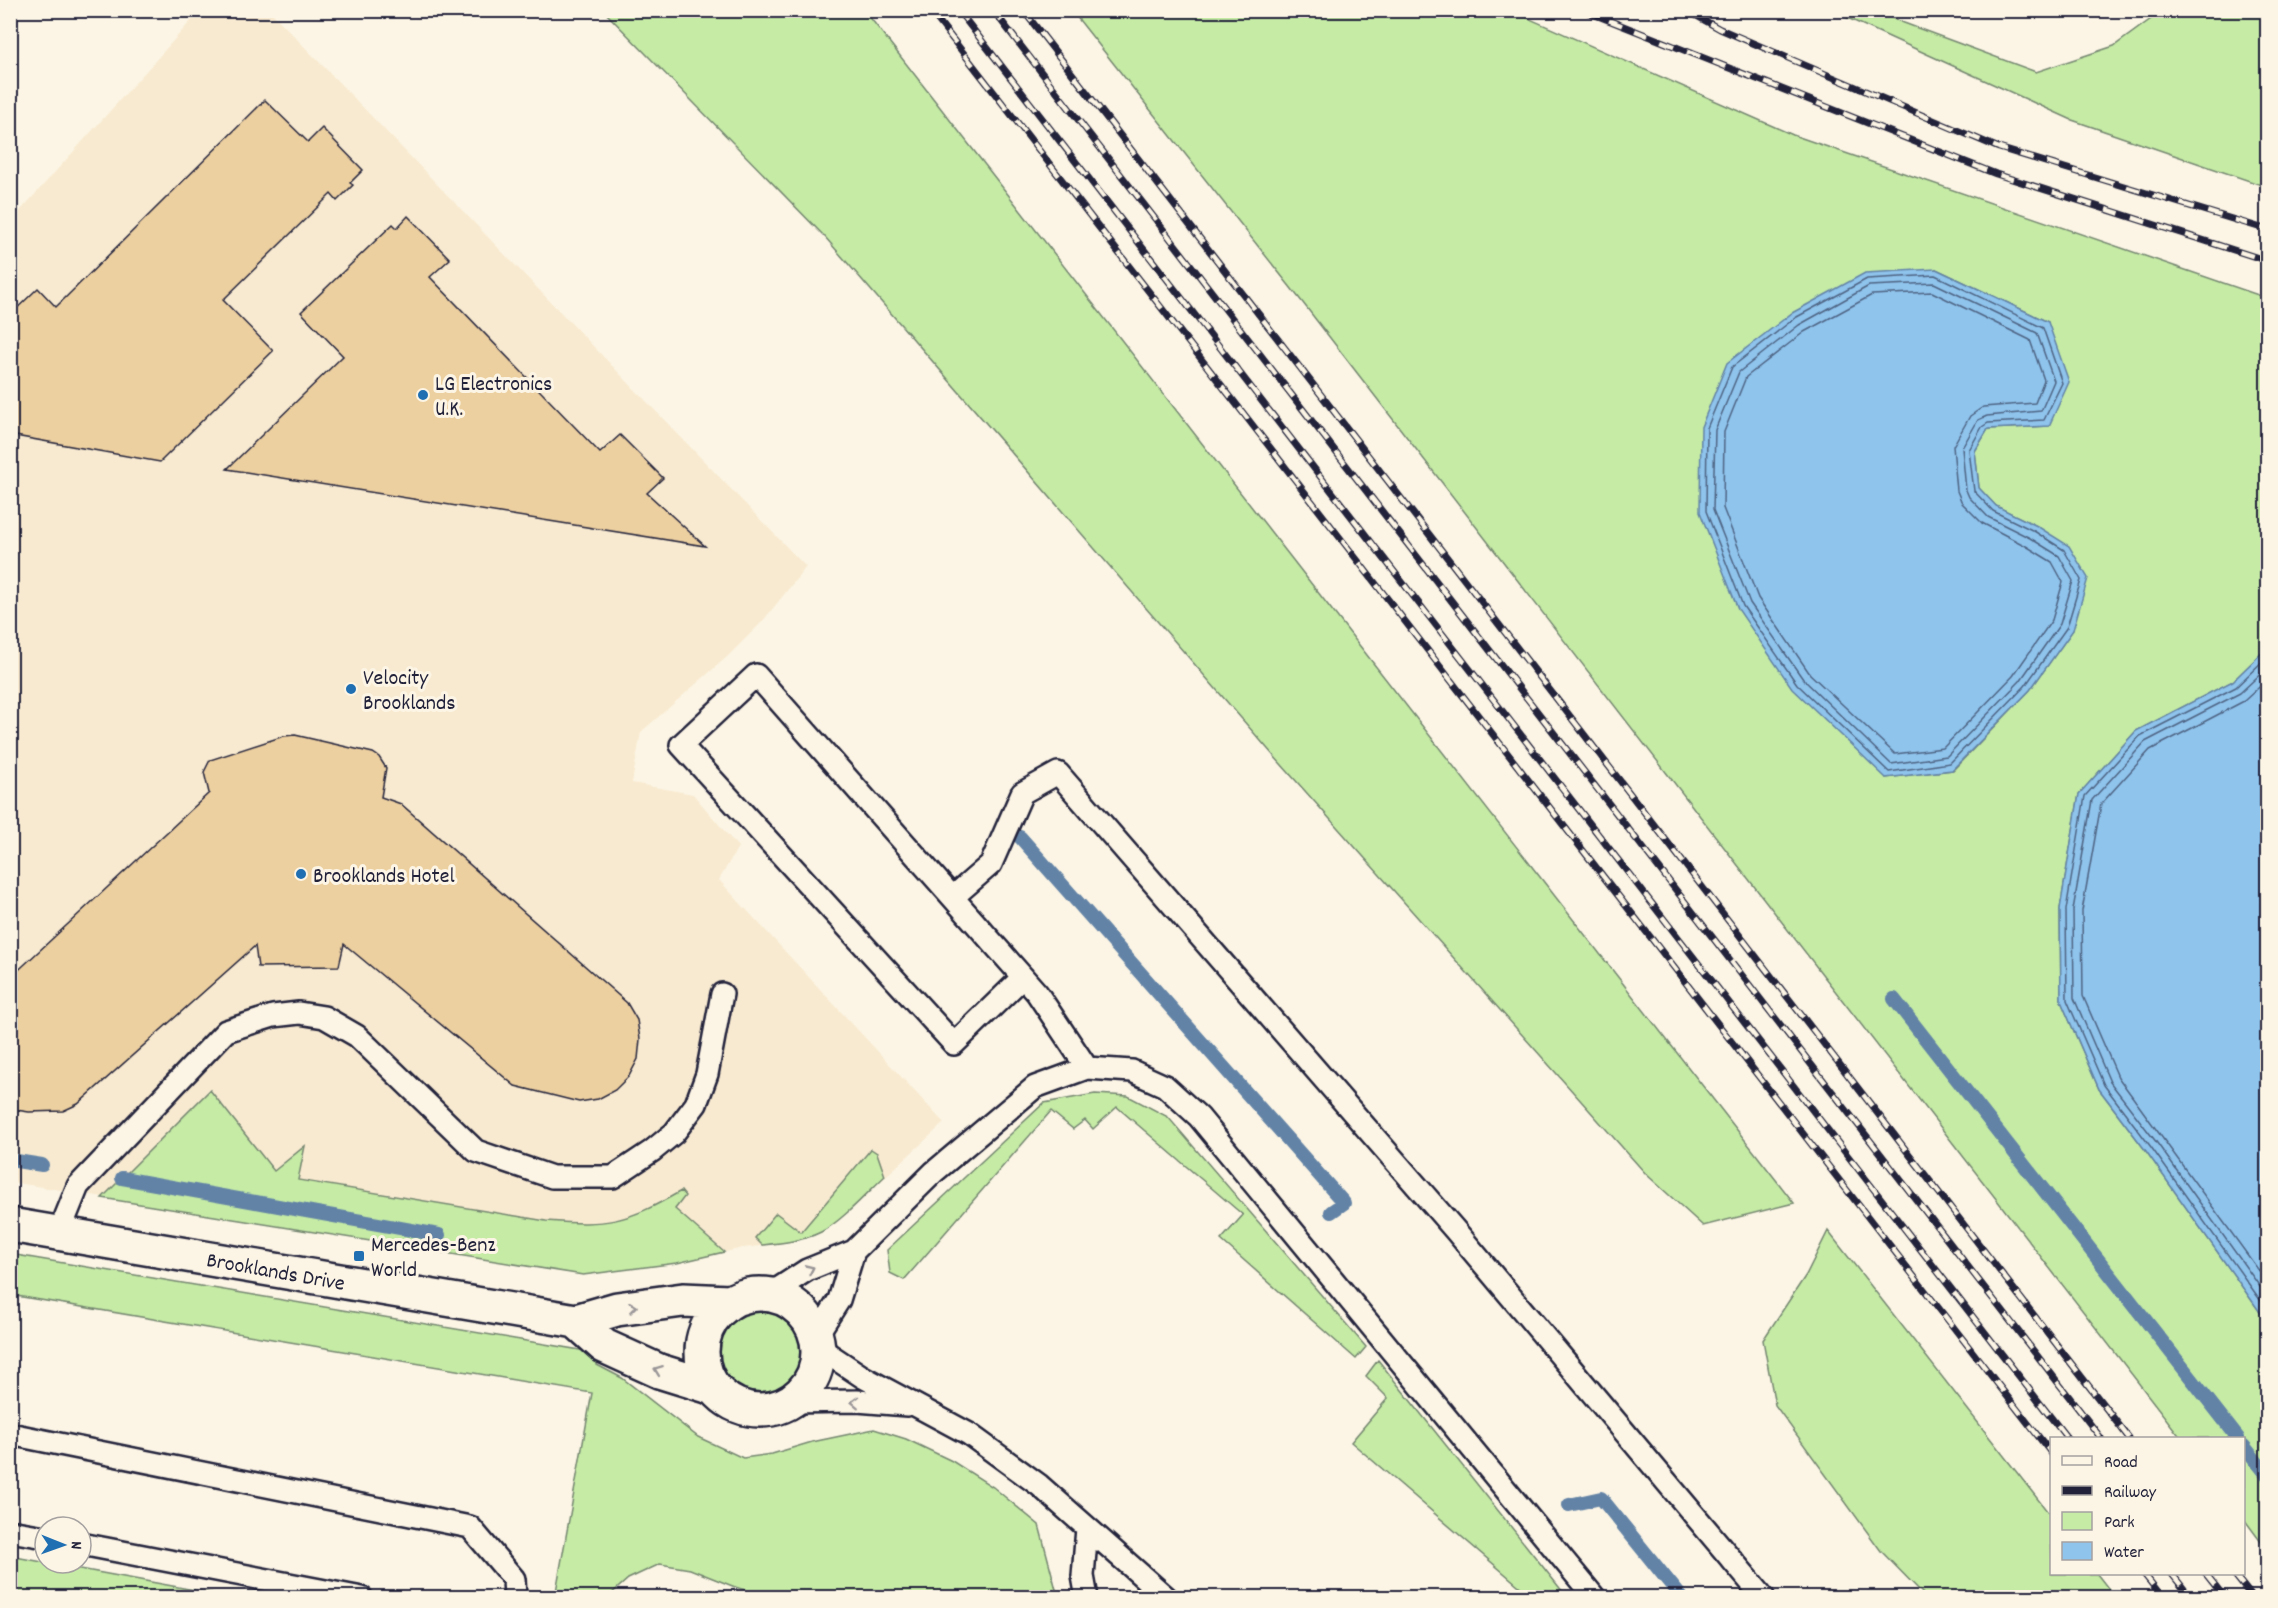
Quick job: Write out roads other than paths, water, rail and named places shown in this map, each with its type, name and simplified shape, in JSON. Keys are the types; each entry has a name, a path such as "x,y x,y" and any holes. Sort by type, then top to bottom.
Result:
{"street":[{"name":"Brooklands Drive","path":"10,1225 576,1321 617,1308 672,1301 729,1302"},
{"path":"576,1321 604,1346 659,1371 714,1388 730,1401 749,1409 770,1409 789,1402 805,1388 815,1369 817,1342 809,1322 799,1309 786,1300 770,1294 756,1294 729,1302 714,1315 705,1332 701,1352 705,1371 714,1388"}],"lane":[{"path":"1023,977 954,1044 681,745 756,675 953,897 1023,977 1037,993 1087,1068"},
{"path":"953,897 991,864 1022,793 1058,773 1455,1230 1764,1598"},
{"path":"59,1233 78,1186 226,1031 273,1016 299,1013 324,1017 357,1036 476,1151 552,1177 613,1177 652,1151 674,1132 696,1104 707,1074 722,994"},
{"path":"770,1294 807,1270 854,1251 934,1172 1035,1087 1087,1068 1132,1071 1166,1086 1198,1117 1595,1598"},
{"path":"854,1251 839,1300 817,1342 863,1377 969,1434 1040,1485 1167,1598"},
{"path":"789,1402 857,1401 914,1406"},
{"path":"10,1434 471,1527 514,1579 515,1598"},
{"path":"1087,1528 1083,1576 1088,1598"},
{"path":"10,1531 33,1535"},
{"path":"93,1546 362,1598"}],"water":[{"path":"1936,269 2048,322 2069,382 2049,426 1988,429 1975,451 1979,488 1996,506 2037,526 2069,546 2088,578 2073,630 2030,690 1952,770 1886,778 1792,688 1738,609 1700,512 1701,427 1727,363 1792,313 1865,273"},
{"path":"2267,648 2267,1322 2146,1151 2099,1089 2061,1001 2060,909 2079,794 2136,731 2233,681"}],"waterway":[{"path":"1020,837 1344,1203 1331,1212"},
{"path":"1894,999 2237,1437"},
{"path":"10,1160 42,1165"},
{"path":"122,1178 439,1235"},
{"path":"2245,1447 2268,1476"},
{"path":"1569,1505 1601,1498 1682,1598"}],"railway":[{"path":"930,10 2050,1451"},
{"path":"958,10 2066,1437"},
{"path":"993,10 2100,1437"},
{"path":"1023,10 2128,1437"},
{"path":"1583,10 1996,174 2268,261"},
{"path":"1686,10 1720,29 1999,148 2268,230"},
{"path":"2145,1575 2163,1598"},
{"path":"2173,1575 2191,1598"},
{"path":"2207,1575 2225,1598"},
{"path":"2235,1575 2253,1598"}],"place":[{"name":"LG Electronics U.K.","path":"423,395"},
{"name":"Velocity Brooklands","path":"351,689"},
{"name":"Brooklands Hotel","path":"301,874"},
{"name":"Mercedes-Benz World","path":"359,1256"}]}
